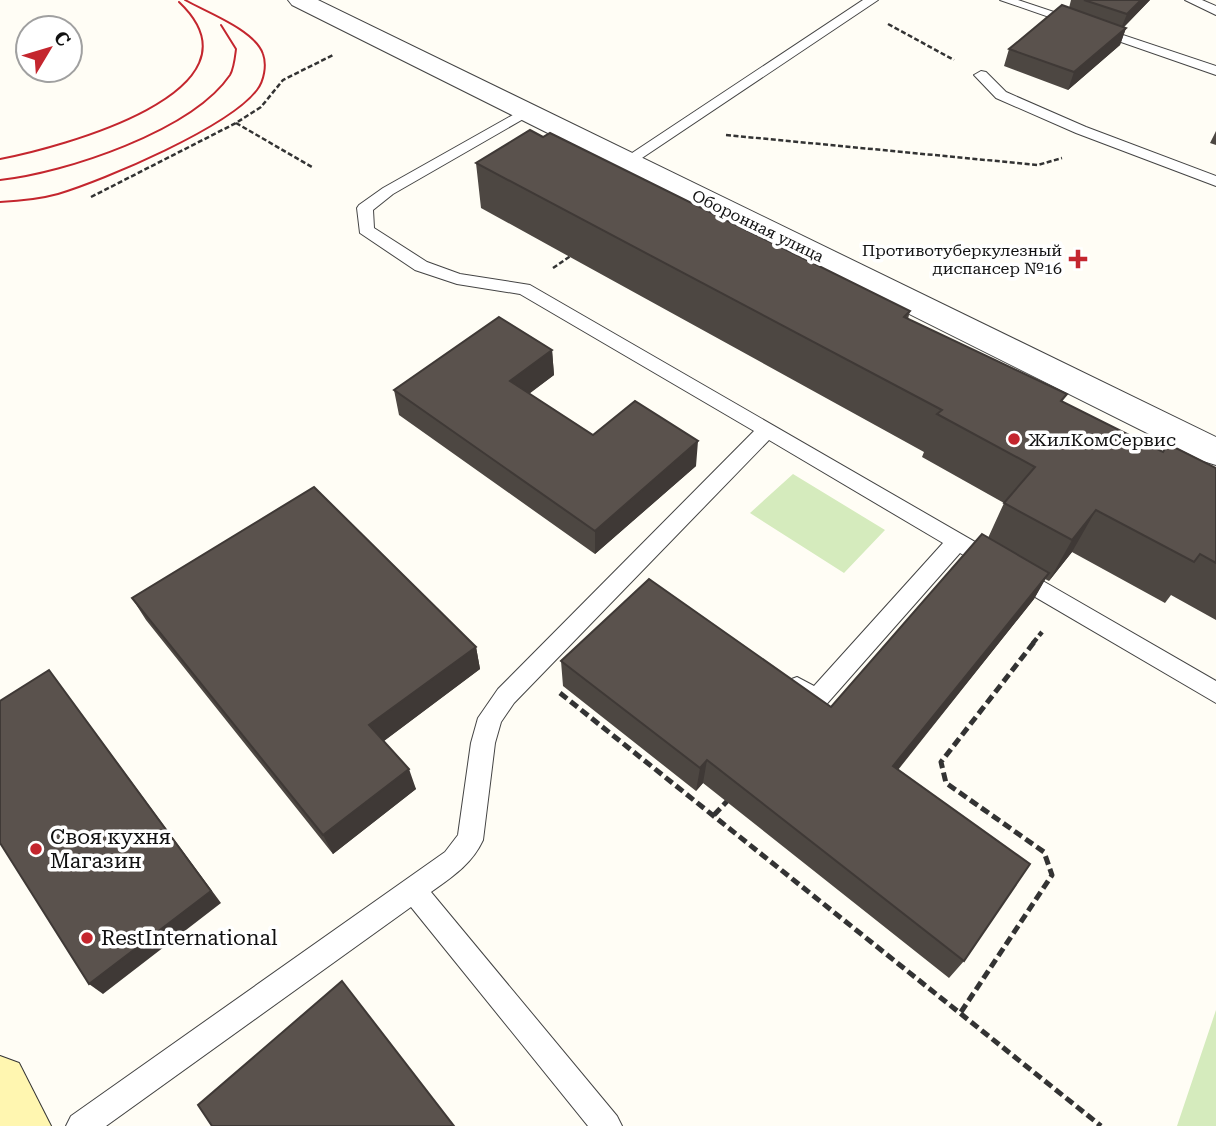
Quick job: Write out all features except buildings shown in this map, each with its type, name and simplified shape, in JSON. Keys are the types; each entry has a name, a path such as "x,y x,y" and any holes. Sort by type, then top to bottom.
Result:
{"street":[{"name":"Оборонная улица","path":"300,0 1216,452"},
{"path":"0,1082 24,1126"}],"lane":[{"path":"628,161 872,0"},
{"path":"1006,0 1216,71"},
{"path":"1191,0 1216,11"},
{"path":"981,75 1001,95 1108,141 1216,181"},
{"path":"527,111 388,191 365,208 366,230 421,266 457,279 524,289 1216,693"},
{"path":"81,1126 454,861 470,840 483,743 490,718 506,696 767,430"},
{"path":"783,677 816,701 957,542"},
{"path":"631,569 653,584"},
{"path":"413,891 607,1126"}],"path":[{"path":"859,9 981,75"},
{"path":"91,197 236,123 261,107 283,80 344,50"},
{"path":"236,123 312,167"},
{"path":"677,130 1038,165 1097,147 1108,141"},
{"path":"961,1012 1052,875 1044,852 946,783 941,762 1064,604"},
{"path":"531,671 1101,1126"},
{"path":"714,815 733,794"}],"green space":[{"path":"793,474 885,530 844,573 750,513"},
{"path":"1216,1010 1216,1126 1177,1126"}],"tram line":[{"path":"0,202 30,200 58,194 134,165 221,120 257,90 265,68 263,54 258,45 240,30 185,0"},
{"path":"0,159 107,128 146,110 179,88 199,63 201,34 179,2"},
{"path":"0,180 58,169 91,158 158,131 187,114 212,95 230,75 236,49 221,25"}],"place":[{"name":"Противотуберкулезный диспансер №16","path":"1078,259"},
{"name":"ЖилКомСервис","path":"1014,439"},
{"name":"Своя кухня Магазин","path":"36,849"},
{"name":"RestInternational","path":"87,938"}]}
